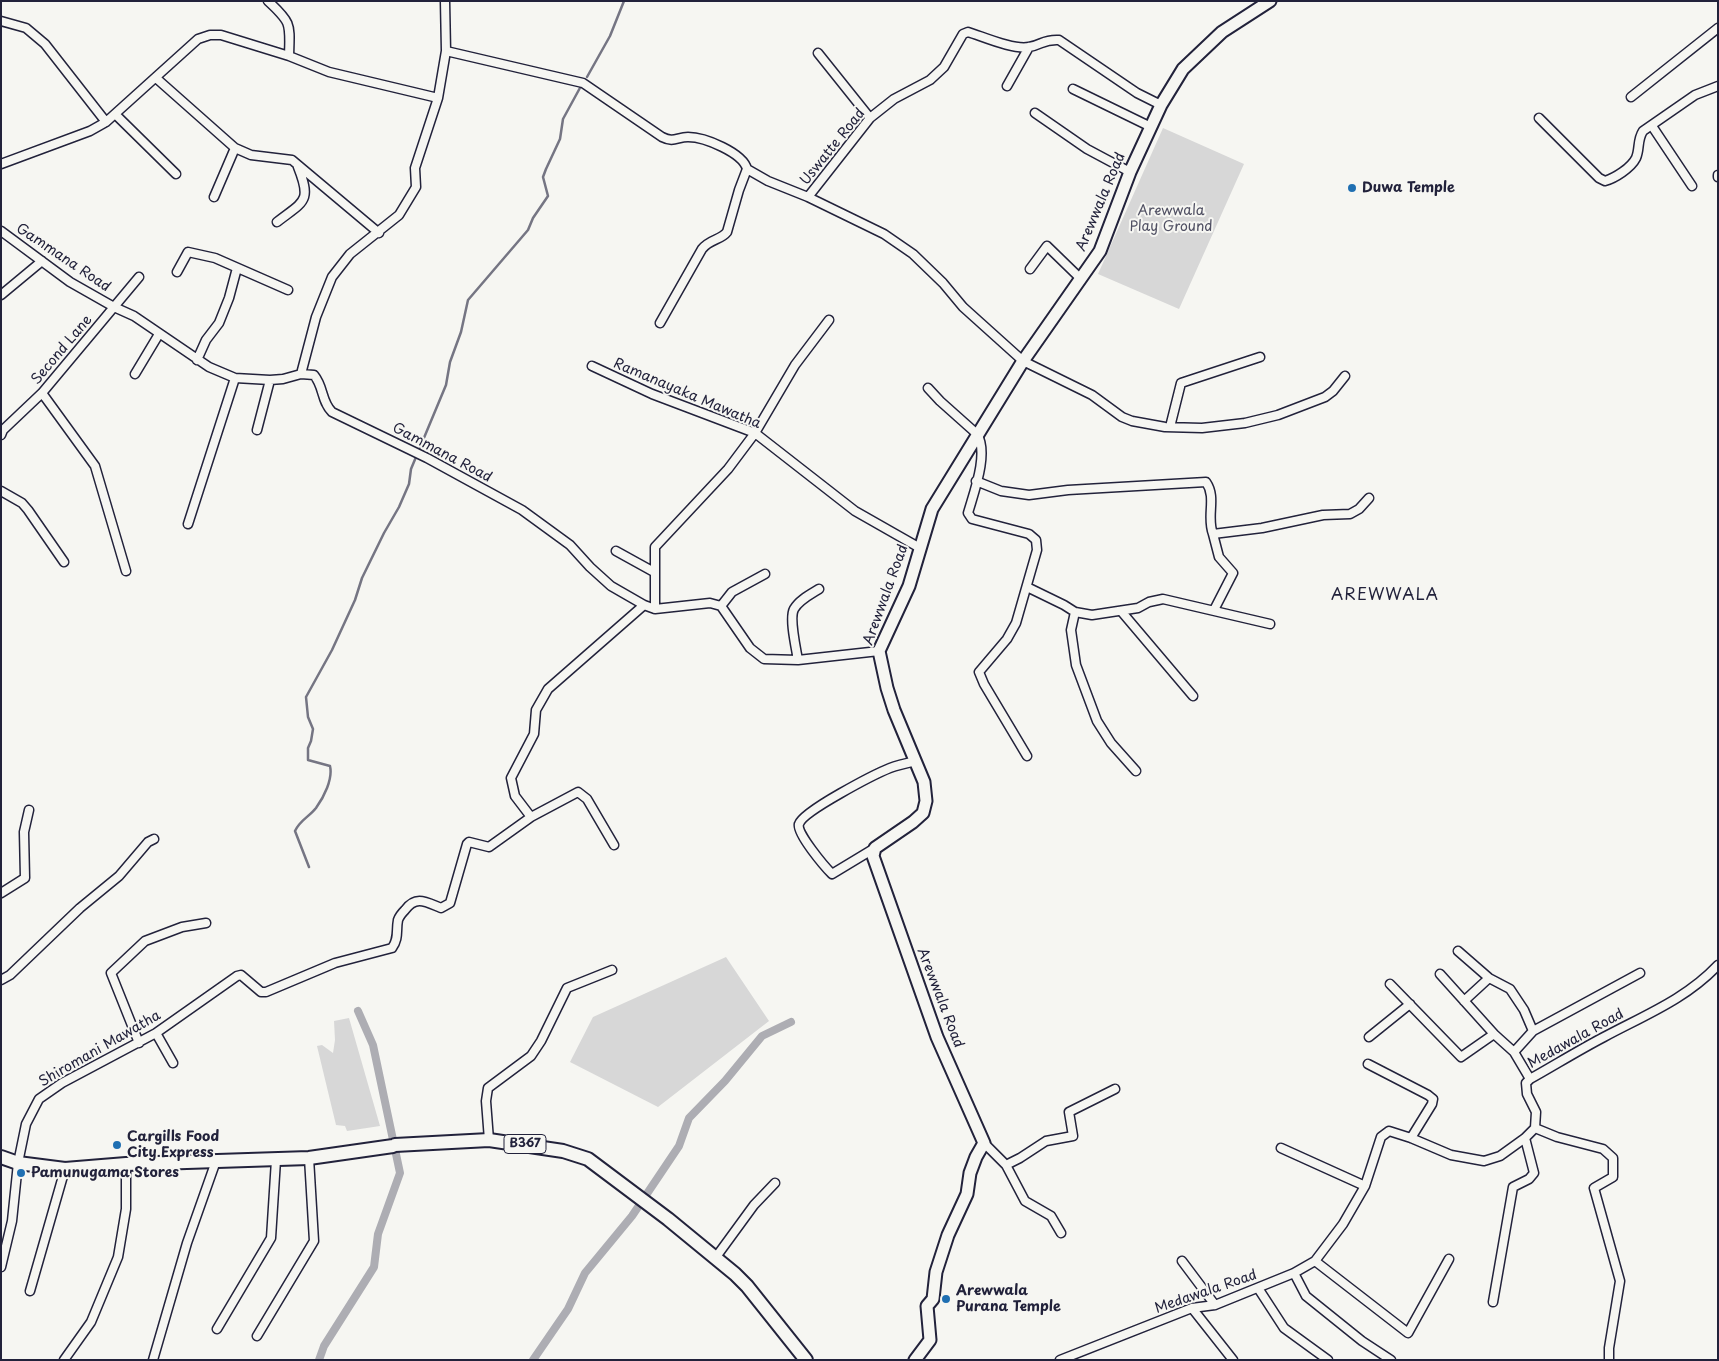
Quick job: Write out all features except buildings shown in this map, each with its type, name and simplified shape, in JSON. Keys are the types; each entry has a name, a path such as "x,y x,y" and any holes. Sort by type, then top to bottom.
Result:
{"main road":[{"name":"B367","path":"1,1158 18,1163 65,1169 126,1164 309,1158 394,1145 489,1140 534,1145 577,1154 588,1159 716,1257 747,1286 806,1360"}],"street":[{"path":"268,1 289,23 289,56"},
{"path":"302,374 316,317 332,277 350,254 379,233 399,215 416,187 415,168 438,98 446,51 444,1"},
{"name":"Arewwala Road","path":"984,1143 937,1037 873,856 875,848 923,813 926,801 925,789 916,761 886,688 879,651 908,586 932,509 1023,360 1100,251 1130,172 1161,105 1183,69 1200,52 1222,32 1270,1"},
{"path":"1,21 26,28 45,44 106,122"},
{"path":"1631,97 1718,28"},
{"name":"Uswatte Road","path":"446,51 583,83 662,138 669,141 687,137 703,139 737,155 746,164 747,169 768,181 808,197 870,118 894,99 930,80 944,67 963,34 968,32 1017,47 1028,47 1048,39 1058,40 1137,93 1161,105"},
{"path":"1,164 90,131 106,122 198,39 210,35 221,35 289,56 329,72 438,98"},
{"path":"1007,86 1028,47"},
{"path":"818,53 870,118"},
{"path":"156,78 235,148 251,155 292,160 379,233"},
{"path":"1539,118 1599,178 1605,181 1611,179 1630,165 1636,158 1639,137 1643,131 1696,95 1718,86"},
{"path":"1073,89 1151,127"},
{"path":"1035,113 1087,150 1130,172"},
{"path":"115,114 176,174"},
{"path":"1652,126 1692,186"},
{"path":"214,197 235,148"},
{"path":"277,222 302,203 305,198 306,190 298,165"},
{"path":"660,323 702,249 712,240 724,236 727,232 747,169"},
{"path":"808,197 884,234 913,254 943,283 963,307 1023,360 1092,395 1122,417 1132,421 1170,427 1202,428 1245,423 1278,415 1326,397 1345,376"},
{"name":"Gammana Road","path":"1,231 70,282 134,316 197,360 235,378 270,380 302,374 314,375 322,387 326,406 332,412 418,454 522,510 570,545 611,586 644,605 655,609 710,603 721,606"},
{"path":"1030,270 1047,246 1081,279"},
{"path":"178,272 188,252 215,258 288,290"},
{"path":"1,295 42,261"},
{"path":"197,360 206,340 219,323 237,268"},
{"name":"Second Lane","path":"1,435 3,430 42,393 139,277"},
{"path":"655,609 655,547 728,469 755,433 795,365 829,320"},
{"path":"135,374 160,334"},
{"path":"1170,427 1181,384 1260,357"},
{"name":"Ramanayaka Mawatha","path":"592,366 652,394 755,433 855,511 920,548"},
{"path":"188,524 235,378"},
{"path":"257,430 270,380"},
{"path":"928,388 981,440 982,451 968,512 972,519 1029,534 1036,540 1038,550 1016,623 1006,639 979,672 984,684 1027,756"},
{"path":"42,393 95,466 126,571"},
{"path":"976,481 1001,490 1029,495 1068,490 1206,482 1212,490 1210,526 1219,558 1233,573 1214,610"},
{"path":"1,491 22,503 64,562"},
{"path":"1213,534 1262,528 1323,516 1350,514 1369,498"},
{"path":"616,551 654,572"},
{"path":"765,574 732,592 721,606 750,648 764,659 798,660 879,651"},
{"path":"1027,587 1075,612 1092,615 1138,608 1149,602 1163,599 1270,624"},
{"path":"798,660 793,610 799,603 819,589"},
{"path":"530,818 515,796 511,778 534,734 536,710 548,689 644,605"},
{"path":"1121,610 1192,696"},
{"path":"1075,612 1071,630 1076,665 1097,721 1111,743 1136,771"},
{"path":"875,848 832,874 808,845 799,828 799,823 842,792 890,768 916,761"},
{"name":"Shiromani Mawatha","path":"1,1267 12,1221 18,1163 26,1124 39,1099 62,1083 156,1033 237,976 241,976 261,992 266,992 335,963 392,948 396,942 398,919 409,904 418,900 441,908 450,903 469,842 489,847 530,818 578,792 588,799 614,845"},
{"path":"1,893 25,878 24,832 29,810"},
{"path":"1,980 10,975 80,908 119,876 148,842 154,839"},
{"path":"139,1043 111,973 145,941 182,927 206,923"},
{"path":"1458,952 1489,978 1510,989 1524,1010 1533,1030"},
{"name":"Medawala Road","path":"1060,1360 1192,1308 1215,1305 1294,1273 1315,1261 1343,1224 1365,1186 1381,1137 1389,1131 1451,1155 1484,1161 1500,1156 1525,1138 1535,1128 1536,1112 1527,1094 1526,1083 1530,1078 1680,998 1718,965"},
{"path":"489,1140 486,1101 488,1088 531,1056 541,1041 567,988 612,970"},
{"path":"1514,1052 1533,1030 1640,973"},
{"path":"1440,974 1494,1034 1514,1052 1530,1078"},
{"path":"1464,1001 1489,978"},
{"path":"1390,984 1462,1057 1494,1034"},
{"path":"1370,1037 1410,1004"},
{"path":"156,1033 173,1063"},
{"path":"1368,1064 1433,1099 1432,1104 1411,1138"},
{"path":"1006,1165 1046,1141 1073,1136 1069,1112 1115,1089"},
{"path":"1535,1128 1557,1137 1603,1149 1613,1158 1613,1177 1594,1188 1620,1281 1609,1348 1609,1360"},
{"path":"1493,1302 1513,1187 1534,1173 1525,1138"},
{"path":"915,1360 930,1340 927,1306 935,1293 936,1272 948,1235 967,1194 970,1173 984,1143 1006,1165 1025,1201 1051,1216 1061,1232"},
{"path":"1281,1148 1365,1186"},
{"path":"257,1336 314,1241 309,1158"},
{"path":"217,1329 271,1238 276,1160"},
{"path":"153,1360 187,1243 216,1161"},
{"path":"64,1360 91,1322 118,1258 126,1209 126,1164"},
{"path":"30,1291 65,1169"},
{"path":"716,1257 754,1205 775,1183"},
{"path":"1315,1261 1408,1333 1448,1259"},
{"path":"1182,1261 1215,1305"},
{"path":"1294,1273 1306,1296 1362,1341 1391,1360"},
{"path":"1258,1288 1284,1328 1328,1360"},
{"path":"1192,1308 1232,1360"}],"green space":[{"name":"Arewwala Play Ground","path":"1163,128 1244,164 1179,309 1098,274"},
{"path":"726,957 769,1021 658,1107 570,1062 593,1017"},
{"path":"349,1018 380,1126 347,1131 345,1126 336,1125 317,1046 322,1045 333,1053 335,1040 334,1021"}],"waterway":[{"path":"587,77 610,36 624,1"},
{"path":"309,867 295,831 322,799 331,771 330,766 308,760 308,748 313,729 308,717 306,697 332,650 355,600 362,578 409,484 411,469 446,385 450,362 461,332 468,300 528,230 533,218 548,196 543,177 560,139 563,119 581,86"},
{"path":"319,1360 324,1346 374,1267 378,1234 400,1173 373,1045 358,1011"},
{"path":"533,1360 568,1309 585,1273 632,1216 679,1146 689,1118 725,1081 762,1036 791,1022"}],"place":[{"name":"Duwa Temple","path":"1352,188"},
{"name":"Cargills Food City Express","path":"117,1145"},
{"name":"Pamunugama Stores","path":"21,1173"},
{"name":"Arewwala Purana Temple","path":"946,1299"}],"district":[{"name":"AREWWALA","path":"1385,596"}]}
